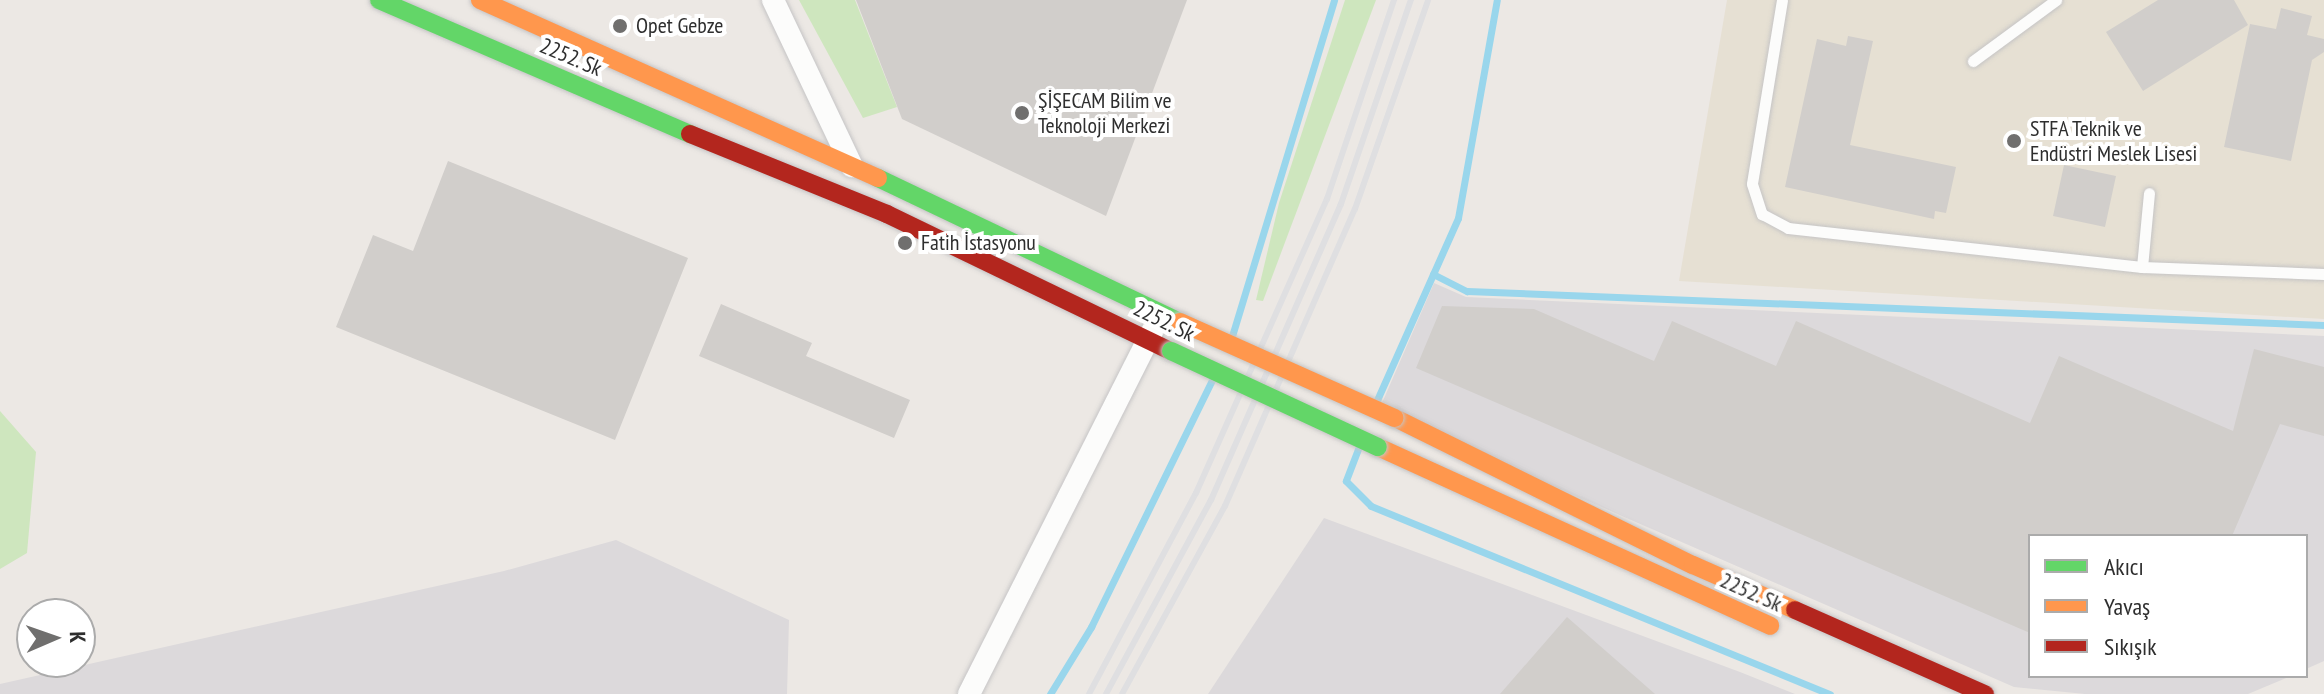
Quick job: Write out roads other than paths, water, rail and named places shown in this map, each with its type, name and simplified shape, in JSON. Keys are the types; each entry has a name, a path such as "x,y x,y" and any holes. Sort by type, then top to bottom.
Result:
{"main road":[{"name":"2252. Sk","path":"379,0 800,181 887,214 1147,340 1781,632"},
{"name":"2252. Sk","path":"480,0 853,167 1171,317 1395,418 1693,565 1985,694"}],"street":[{"path":"773,0 853,167"},
{"path":"969,694 1147,340 1171,317"}],"lane":[{"path":"1782,0 1752,184 1762,214 1788,228 2142,267 2324,274"},
{"path":"1973,61 2056,0"},
{"path":"2142,267 2149,193"}],"waterway":[{"path":"1232,336 1334,0"},
{"path":"1377,400 1458,218 1497,0"},
{"path":"1433,274 1467,291 2324,325"},
{"path":"1050,694 1091,627 1212,380"},
{"path":"1358,449 1346,481 1371,506 1830,694"}],"railway":[{"path":"1089,694 1196,493 1327,199 1394,0"},
{"path":"1106,694 1211,500 1341,204 1411,0"},
{"path":"1122,694 1225,506 1355,209 1428,0"}],"place":[{"name":"Opet Gebze","path":"620,26"},
{"name":"ŞİŞECAM Bilim ve Teknoloji Merkezi","path":"1022,113"},
{"name":"STFA Teknik ve Endüstri Meslek Lisesi","path":"2014,141"},
{"name":"Fatih İstasyonu","path":"905,243"}]}
